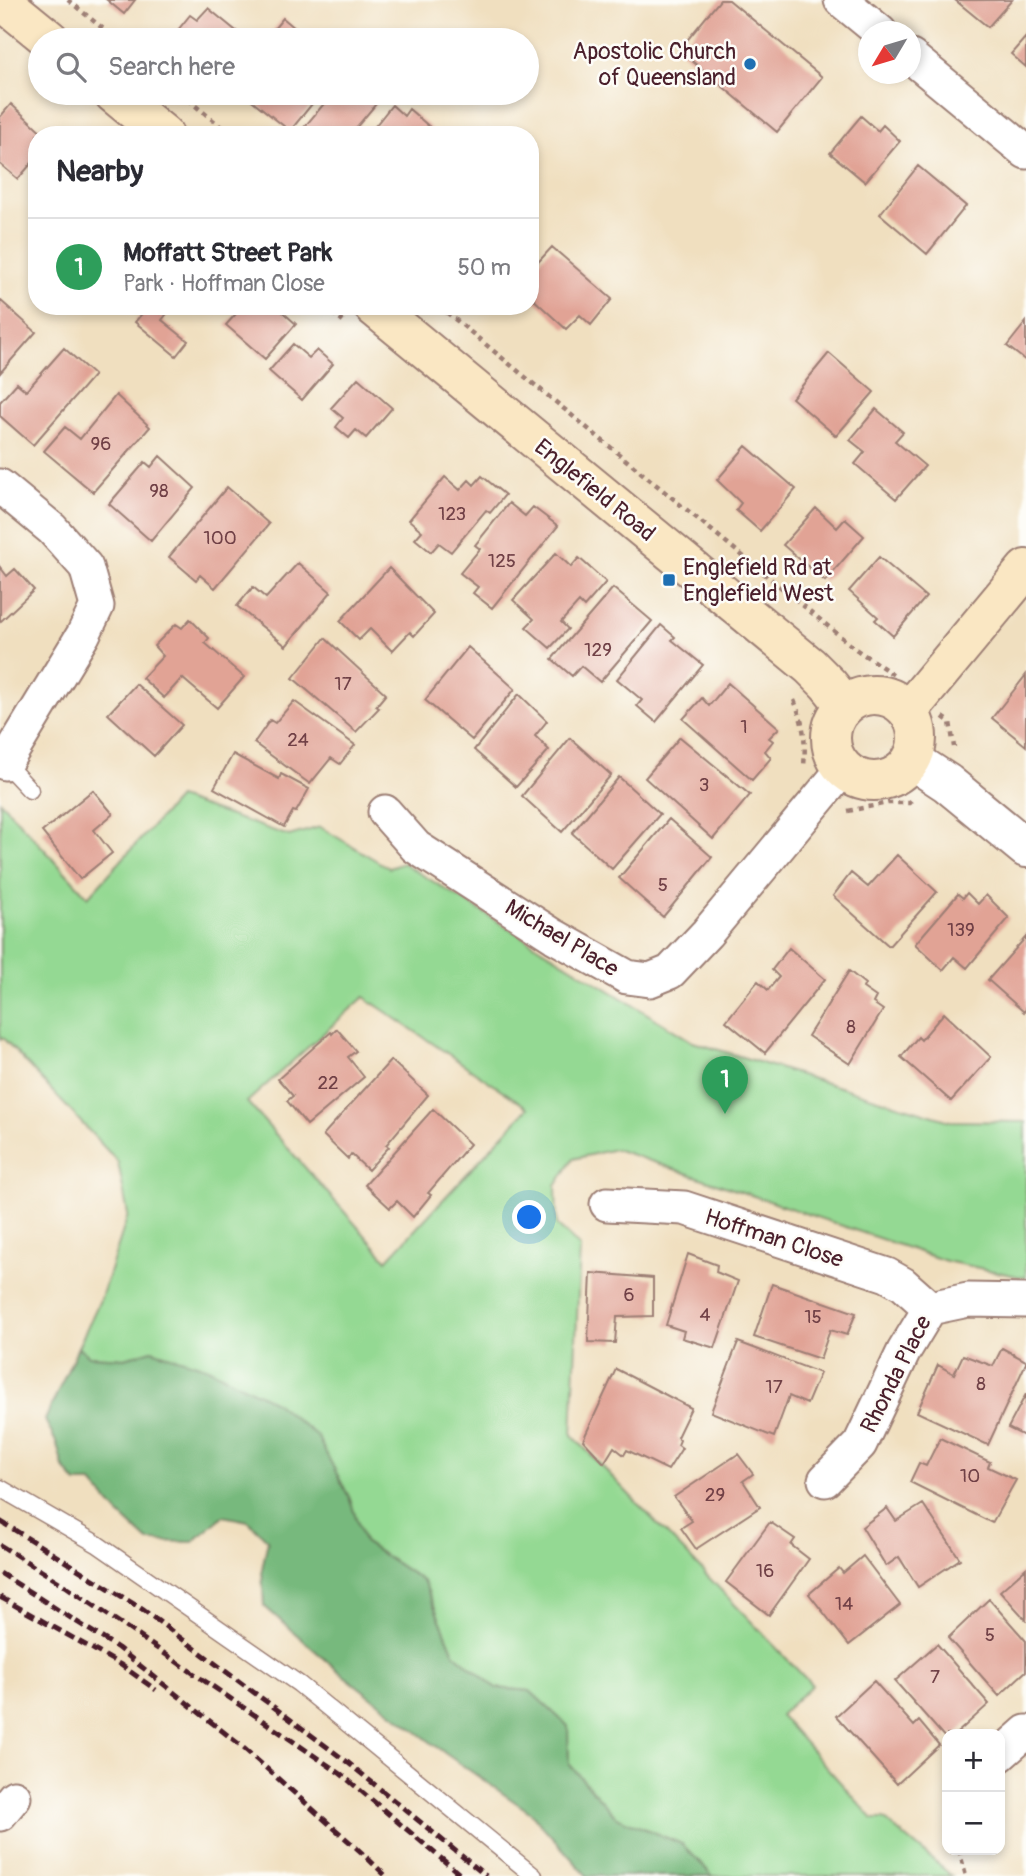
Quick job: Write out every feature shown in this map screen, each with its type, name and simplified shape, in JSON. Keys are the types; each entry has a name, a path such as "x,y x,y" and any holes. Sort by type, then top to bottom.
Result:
{"main road":[{"path":"1,0 35,28"},
{"path":"128,105 153,126"},
{"name":"Englefield Road","path":"359,315 810,666 845,705"},
{"path":"940,759 917,746 914,704 1026,569"},
{"path":"914,704 880,695 867,695 845,705 833,721 830,737 835,780 856,778 880,782 902,771 940,759"}],"street":[{"path":"841,0 867,21"},
{"path":"921,65 1026,152"},
{"path":"0,486 51,529 86,567 97,606 83,635 3,760"},
{"path":"940,759 1026,848"},
{"name":"Michael Place","path":"385,812 416,848 554,936 627,977 650,980 670,972 689,953 835,780"},
{"name":"Hoffman Close","path":"607,1204 684,1208 887,1275 930,1308"},
{"name":"Rhonda Place","path":"825,1480 860,1444 904,1351 930,1308 968,1300 1026,1301"},
{"path":"1005,1751 1026,1732"}],"lane":[{"path":"3,760 30,790"},
{"path":"0,1488 97,1544 299,1684 523,1872"}],"path":[{"path":"68,0 102,28"},
{"path":"195,105 220,126"},
{"path":"450,315 863,655 892,674 914,704 950,722 940,759 909,803 888,803 847,812 835,780 804,769 806,741 802,719 789,691"},
{"path":"960,1855 965,1876"}],"green space":[{"path":"178,798 289,836 320,827 389,868 403,863 693,1042 950,1121 1026,1122 1026,1278 946,1261 615,1149 573,1159 556,1186 557,1225 580,1247 572,1435 812,1685 780,1715 873,1819 884,1819 952,1876 713,1876 682,1844 616,1817 569,1764 567,1726 530,1691 496,1688 454,1653 424,1582 364,1542 349,1497 152,1350 125,1358 89,1356 78,1347 101,1298 128,1215 118,1162 3,1038 0,1040 0,801 88,897","holes":["364,997 528,1108 387,1260 247,1102"]},
{"path":"78,1347 89,1356 125,1358 152,1350 206,1367 273,1401 317,1436 349,1497 364,1542 424,1582 454,1653 496,1688 530,1691 568,1726 569,1764 616,1817 682,1844 713,1876 587,1876 531,1813 446,1754 343,1675 264,1606 262,1569 268,1540 248,1521 223,1516 193,1542 148,1541 118,1513 92,1483 76,1483 63,1467 57,1444 45,1420"}],"building":[{"path":"107,0 135,0 124,14"},
{"name":"Apostolic Church of Queensland","path":"720,0 729,0 822,77 777,132 679,50"},
{"path":"955,0 1012,0 988,27"},
{"path":"208,8 232,28 180,28 190,15 197,20"},
{"path":"283,18 295,28 275,28"},
{"path":"1026,37 1026,67 1011,54"},
{"path":"11,104 35,126 28,126 28,167 18,179 0,164 0,117"},
{"path":"258,105 311,105 294,126 284,126"},
{"path":"323,105 375,105 358,126 305,126"},
{"path":"392,105 404,116 409,109 429,126 375,126"},
{"path":"861,116 878,131 883,125 900,141 865,182 830,153"},
{"path":"918,166 966,206 927,254 880,214"},
{"path":"552,247 612,299 591,325 580,315 566,329 539,304 539,261"},
{"path":"0,300 36,332 0,373"},
{"path":"141,315 166,315 162,320 188,341 176,356 135,322"},
{"path":"235,315 286,315 296,324 265,359 226,325"},
{"path":"1026,322 1026,361 1007,346"},
{"path":"293,344 309,358 317,350 333,364 302,400 269,371"},
{"path":"64,348 94,375 33,445 0,416 0,402 17,383 26,391"},
{"path":"829,353 874,392 836,436 792,398"},
{"path":"358,378 392,408 366,438 356,430 349,438 336,427 343,418 331,408"},
{"path":"116,395 150,427 93,492 44,451 65,427 80,439"},
{"path":"876,409 903,432 895,441 925,466 896,499 855,464 865,452 850,440"},
{"path":"746,446 796,489 760,531 736,510 741,503 717,480"},
{"path":"160,456 195,488 151,541 109,504 145,462 151,467"},
{"path":"482,476 505,495 490,513 486,510 451,552 439,543 431,552 415,539 422,531 409,520 445,477 460,490 469,480 474,485"},
{"path":"227,487 269,524 215,588 200,575 196,580 169,557"},
{"path":"509,503 525,516 533,507 558,526 492,608 473,593 478,587 460,573 480,549 475,545"},
{"path":"816,508 837,528 845,519 864,536 825,581 783,545"},
{"path":"556,553 571,567 579,558 606,582 584,607 579,602 561,622 568,629 550,648 526,627 534,619 513,600"},
{"path":"879,557 926,597 893,636 875,620 878,617 849,591"},
{"path":"298,563 331,592 286,646 237,606 253,587 266,598"},
{"path":"0,567 7,576 15,569 34,590 0,622"},
{"path":"389,568 434,614 414,636 410,632 392,651 370,629 359,640 340,621"},
{"path":"613,588 652,621 600,682 581,666 572,676 552,659"},
{"path":"190,619 209,638 205,643 244,677 217,708 182,678 164,698 142,678 163,656 154,646 176,624 182,628"},
{"path":"661,625 675,637 672,640 703,665 656,722 637,706 642,700 617,679"},
{"path":"325,638 386,694 376,706 379,708 356,732 293,678"},
{"path":"468,647 515,689 472,740 425,700"},
{"path":"1026,675 1026,746 992,718"},
{"path":"728,683 779,728 769,738 773,741 765,751 771,758 752,780 683,719 702,698 709,706"},
{"path":"136,684 182,725 154,756 108,714"},
{"path":"519,694 547,721 535,736 549,750 516,787 474,750"},
{"path":"294,701 355,745 340,764 331,758 310,784 254,743 270,720 275,723"},
{"path":"680,737 750,795 713,839 645,778"},
{"path":"570,738 611,775 562,832 522,796"},
{"path":"233,754 279,779 281,774 309,789 284,827 214,788"},
{"path":"619,777 660,814 612,869 572,833"},
{"path":"93,790 113,814 94,830 112,853 80,879 42,832"},
{"path":"669,819 712,857 663,917 619,878"},
{"path":"897,855 937,892 889,946 833,896 851,873 868,887"},
{"path":"967,893 978,904 986,895 1009,918 967,968 954,957 943,970 915,944 958,894 963,898"},
{"path":"1026,937 1026,1009 1024,1012 988,980"},
{"path":"789,948 825,979 765,1053 726,1021 758,981 768,990 779,977 772,970"},
{"path":"849,971 865,984 863,988 876,997 873,1003 883,1010 850,1064 808,1036"},
{"path":"944,1013 991,1057 951,1101 901,1057 918,1037 921,1040"},
{"path":"337,1029 356,1051 348,1057 364,1077 307,1125 287,1101 293,1096 278,1079"},
{"path":"391,1060 428,1095 368,1170 351,1154 348,1159 323,1135"},
{"path":"433,1109 470,1144 428,1193 431,1195 413,1217 397,1201 390,1208 365,1185"},
{"path":"688,1254 717,1265 716,1272 738,1281 715,1348 682,1338 684,1331 666,1325"},
{"path":"591,1273 653,1278 653,1316 617,1317 615,1343 588,1342"},
{"path":"772,1284 856,1313 847,1335 830,1330 820,1359 754,1337"},
{"path":"738,1342 820,1373 807,1404 789,1396 774,1437 711,1412"},
{"path":"1002,1348 1026,1363 988,1445 917,1412 938,1365 954,1374 963,1355 993,1366"},
{"path":"616,1369 691,1408 677,1437 680,1440 678,1445 682,1448 668,1470 627,1450 624,1455 614,1447 604,1463 583,1440"},
{"path":"1026,1394 1026,1437 1008,1428"},
{"path":"940,1438 990,1462 988,1467 1016,1480 992,1523 910,1482 919,1463 926,1466"},
{"path":"738,1454 753,1474 743,1481 760,1507 696,1549 681,1528 692,1521 674,1497"},
{"path":"923,1504 960,1559 918,1587 899,1557 886,1566 862,1527 887,1508 896,1521"},
{"path":"770,1522 795,1539 791,1545 809,1559 769,1615 726,1582"},
{"path":"863,1556 900,1605 849,1645 809,1594 839,1568 843,1573"},
{"path":"1026,1568 1026,1620 1000,1591"},
{"path":"989,1599 1026,1641 1026,1671 999,1696 948,1638"},
{"path":"937,1644 989,1704 962,1729 942,1729 942,1734 895,1681"},
{"path":"874,1681 914,1726 919,1721 939,1745 897,1784 836,1716"}],"railway":[{"path":"0,1521 142,1609 346,1761 486,1876"},
{"path":"0,1545 67,1587 341,1774 462,1876"},
{"path":"0,1573 118,1648 240,1745 386,1876"},
{"path":"0,1597 121,1665 156,1690"}],"place":[{"name":"Apostolic Church of Queensland","path":"750,64"},
{"name":"Englefield Rd at Englefield West","path":"669,580"},
{"name":"Moffatt Street Park","path":"725,1114"}]}
